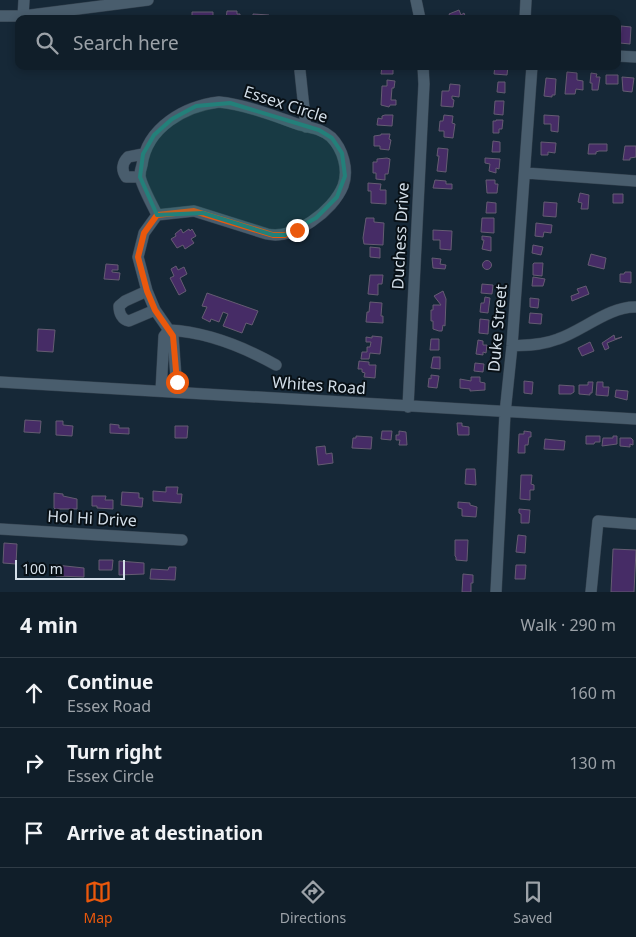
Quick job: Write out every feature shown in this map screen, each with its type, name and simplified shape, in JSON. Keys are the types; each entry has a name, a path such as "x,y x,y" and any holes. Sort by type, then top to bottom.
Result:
{"street":[{"path":"23,15 24,0"},
{"path":"31,15 148,0"},
{"path":"416,0 419,15"},
{"path":"525,15 526,0"},
{"path":"0,16 15,16"},
{"path":"621,56 636,57"},
{"name":"Duchess Drive","path":"408,407 423,70"},
{"name":"Duke Street","path":"496,592 505,413 526,173 532,70"},
{"path":"300,71 306,127"},
{"name":"Essex Circle","path":"140,177 143,154 154,136 172,119 187,110 208,103 230,103 319,130 332,138 342,153 345,166 344,183 337,196 324,211 307,225 285,235 273,235 194,211 157,215"},
{"path":"143,154 128,157 123,163 122,168 126,177 140,177 157,215 144,233 138,257 147,291 155,310 173,336 177,392"},
{"path":"526,173 636,181"},
{"path":"147,291 122,303 119,306 120,313 124,319 129,321 155,310"},
{"path":"512,346 540,344 557,340 620,309 636,307"},
{"path":"169,330 181,330 208,336 247,350 276,365"},
{"path":"161,392 164,336 169,330"},
{"name":"Whites Road","path":"0,382 505,413 636,419"},
{"path":"591,592 598,521 636,524"},
{"name":"Hol Hi Drive","path":"0,529 182,540"}],"highlighted area":[{"path":"230,103 319,130 332,138 342,153 345,176 337,197 316,218 285,235 273,235 203,213 157,215 140,177 143,154 154,135 172,119 196,106"}],"building":[{"path":"459,10 461,15 449,15"},
{"path":"227,11 237,11 237,14 240,14 240,15 226,15"},
{"path":"192,12 213,12 213,15 192,15"},
{"path":"621,26 631,27 630,44 621,43"},
{"path":"382,70 393,70 393,74 381,74"},
{"path":"494,70 508,70 507,75 494,74"},
{"path":"567,72 577,73 577,80 583,81 583,90 576,89 575,94 565,94"},
{"path":"591,73 597,74 596,77 600,77 598,90 592,90 592,83 590,83"},
{"path":"606,75 618,75 618,84 606,84"},
{"path":"622,77 634,78 632,92 623,91"},
{"path":"546,78 556,79 555,95 552,95 552,97 544,96"},
{"path":"387,80 395,81 391,100 396,100 396,105 390,105 389,107 381,105 382,86 387,86"},
{"path":"498,82 505,82 505,93 497,92"},
{"path":"450,84 460,85 459,97 452,96 454,100 453,107 441,106 442,91 449,91"},
{"path":"495,101 504,101 503,115 494,114"},
{"path":"393,115 392,126 377,125 378,118 382,119 382,116"},
{"path":"444,115 453,116 452,123 455,124 453,138 444,137 444,131 439,131 440,121 443,121"},
{"path":"544,115 559,116 558,132 551,131 551,124 544,124"},
{"path":"503,120 502,129 499,129 499,133 493,133 493,121"},
{"path":"390,134 389,150 380,149 380,146 374,146 374,136"},
{"path":"493,141 500,142 500,152 492,152"},
{"path":"541,142 556,143 555,153 548,152 548,155 541,155"},
{"path":"589,144 607,144 607,151 588,154"},
{"path":"625,146 636,146 636,157 630,158 630,160 623,160"},
{"path":"438,148 448,149 446,172 437,171"},
{"path":"485,158 500,159 499,169 496,168 496,173 489,171 490,164 485,163"},
{"path":"377,159 390,159 388,174 385,174 385,180 376,179 376,173 373,173 373,162 377,162"},
{"path":"435,180 446,181 446,184 452,184 452,189 433,188"},
{"path":"486,180 495,180 495,184 498,184 497,193 487,193"},
{"path":"368,183 381,184 380,190 386,190 386,204 371,203 371,191 368,191"},
{"path":"580,193 589,195 588,209 581,209 582,203 578,202"},
{"path":"613,194 623,194 623,203 613,203"},
{"path":"487,202 496,203 496,213 486,213"},
{"path":"544,202 557,203 556,217 543,216"},
{"path":"366,218 374,218 374,222 384,223 383,245 364,244"},
{"path":"482,218 494,218 494,233 481,232"},
{"path":"536,223 552,225 551,233 544,232 543,237 535,236"},
{"path":"181,229 183,233 192,229 196,236 191,239 194,243 185,249 183,245 177,248 171,239"},
{"path":"433,230 452,231 451,250 440,249 440,240 433,240"},
{"path":"482,236 491,237 491,251 482,249 484,240 482,240"},
{"path":"533,245 543,247 541,255 532,253"},
{"path":"370,247 380,248 380,258 370,257"},
{"path":"591,254 606,258 604,269 588,265"},
{"path":"432,258 441,259 440,264 446,265 445,269 433,268"},
{"path":"487,260 492,265 487,270 482,265"},
{"path":"534,263 543,263 542,276 533,275"},
{"path":"106,264 118,265 118,270 112,270 112,272 120,273 119,280 104,279"},
{"path":"176,266 178,270 184,267 187,274 180,278 186,291 179,295 170,278 174,276 171,269"},
{"path":"631,272 631,283 620,282 620,274"},
{"path":"370,275 383,275 382,284 378,284 378,295 368,294"},
{"path":"533,277 545,279 543,286 532,286"},
{"path":"482,284 493,285 492,294 481,293"},
{"path":"586,286 589,294 572,301 571,296 579,293 577,289"},
{"path":"443,291 446,299 445,326 443,325 442,331 439,331 433,329 431,310 433,310 433,305 441,305 434,296"},
{"path":"207,293 258,311 252,325 246,323 242,333 223,326 228,314 223,312 219,322 211,319 210,322 202,318 207,307 202,306"},
{"path":"485,297 490,298 488,313 480,312 481,303 484,303"},
{"path":"530,298 539,299 538,308 530,307"},
{"path":"370,302 382,303 381,316 383,316 383,323 366,322"},
{"path":"530,313 542,314 541,324 529,323"},
{"path":"480,319 489,320 488,334 479,333"},
{"path":"38,329 55,330 53,352 37,351"},
{"path":"614,335 615,339 622,337 607,343 609,348 605,350 602,343"},
{"path":"372,336 382,337 380,354 370,353 369,359 361,359 362,352 367,352 367,347 370,347 371,342 366,342 366,337 372,338"},
{"path":"431,339 439,339 439,350 430,350"},
{"path":"478,340 483,341 483,345 487,345 486,353 483,352 483,355 476,354"},
{"path":"590,342 594,351 582,356 578,348"},
{"path":"433,357 440,357 440,369 431,368"},
{"path":"359,361 369,362 369,365 376,365 375,378 364,377 365,373 362,372 362,369 358,369"},
{"path":"475,363 484,364 483,372 474,371"},
{"path":"431,375 439,376 437,388 428,387"},
{"path":"471,377 480,377 480,382 485,383 485,390 470,391 470,389 460,388 460,379 471,381"},
{"path":"524,381 533,382 532,394 524,393"},
{"path":"588,382 593,382 592,393 590,395 579,394 579,385 588,385"},
{"path":"597,382 603,382 603,387 609,387 608,396 596,395"},
{"path":"559,385 574,386 574,392 571,394 559,394"},
{"path":"616,390 628,391 627,400 615,397"},
{"path":"25,420 41,421 40,433 24,432"},
{"path":"56,421 63,421 63,425 73,426 72,436 56,435"},
{"path":"457,423 462,423 462,426 469,427 469,435 458,435"},
{"path":"110,424 119,425 119,428 129,428 129,434 110,433"},
{"path":"175,426 188,426 187,438 175,438"},
{"path":"382,431 392,431 391,440 381,439"},
{"path":"399,431 406,432 407,445 399,445 400,440 396,440 396,435 399,435"},
{"path":"524,431 531,432 531,437 529,437 528,445 525,445 525,453 518,453 519,434 524,434"},
{"path":"356,436 372,437 371,449 352,448 353,438 356,438"},
{"path":"586,436 600,436 600,442 586,444"},
{"path":"613,436 617,436 617,444 602,446 603,438 613,438"},
{"path":"620,438 631,438 633,445 630,444 630,447 620,446"},
{"path":"545,439 565,441 564,450 544,449"},
{"path":"325,446 326,454 332,453 333,463 318,465 316,447"},
{"path":"466,469 475,469 476,485 465,484"},
{"path":"521,475 532,475 531,484 534,485 534,490 530,490 530,500 520,499"},
{"path":"166,487 178,487 177,494 182,494 181,503 153,501 153,491 166,492"},
{"path":"122,492 139,493 139,498 143,498 142,507 121,505"},
{"path":"54,493 77,499 77,509 55,509"},
{"path":"92,496 106,496 105,500 113,500 113,509 92,506"},
{"path":"458,502 470,503 470,505 477,507 476,517 462,516 462,509 458,508"},
{"path":"519,509 530,510 529,523 521,523"},
{"path":"518,535 526,536 525,553 516,552"},
{"path":"455,540 468,540 467,561 456,560"},
{"path":"4,543 17,544 16,564 3,563"},
{"path":"613,549 636,550 634,592 611,592"},
{"path":"99,560 113,560 112,570 99,570"},
{"path":"119,561 144,563 144,574 119,575"},
{"path":"56,565 84,568 84,577 56,576"},
{"path":"516,565 526,565 525,579 515,579"},
{"path":"169,567 176,567 175,580 150,579 151,569 168,570"},
{"path":"463,574 473,575 471,592 462,592"}],"route":[{"path":"177,382 173,336 155,310 147,291 138,257 144,233 157,215 194,211 267,234 285,235 297,230"}]}
